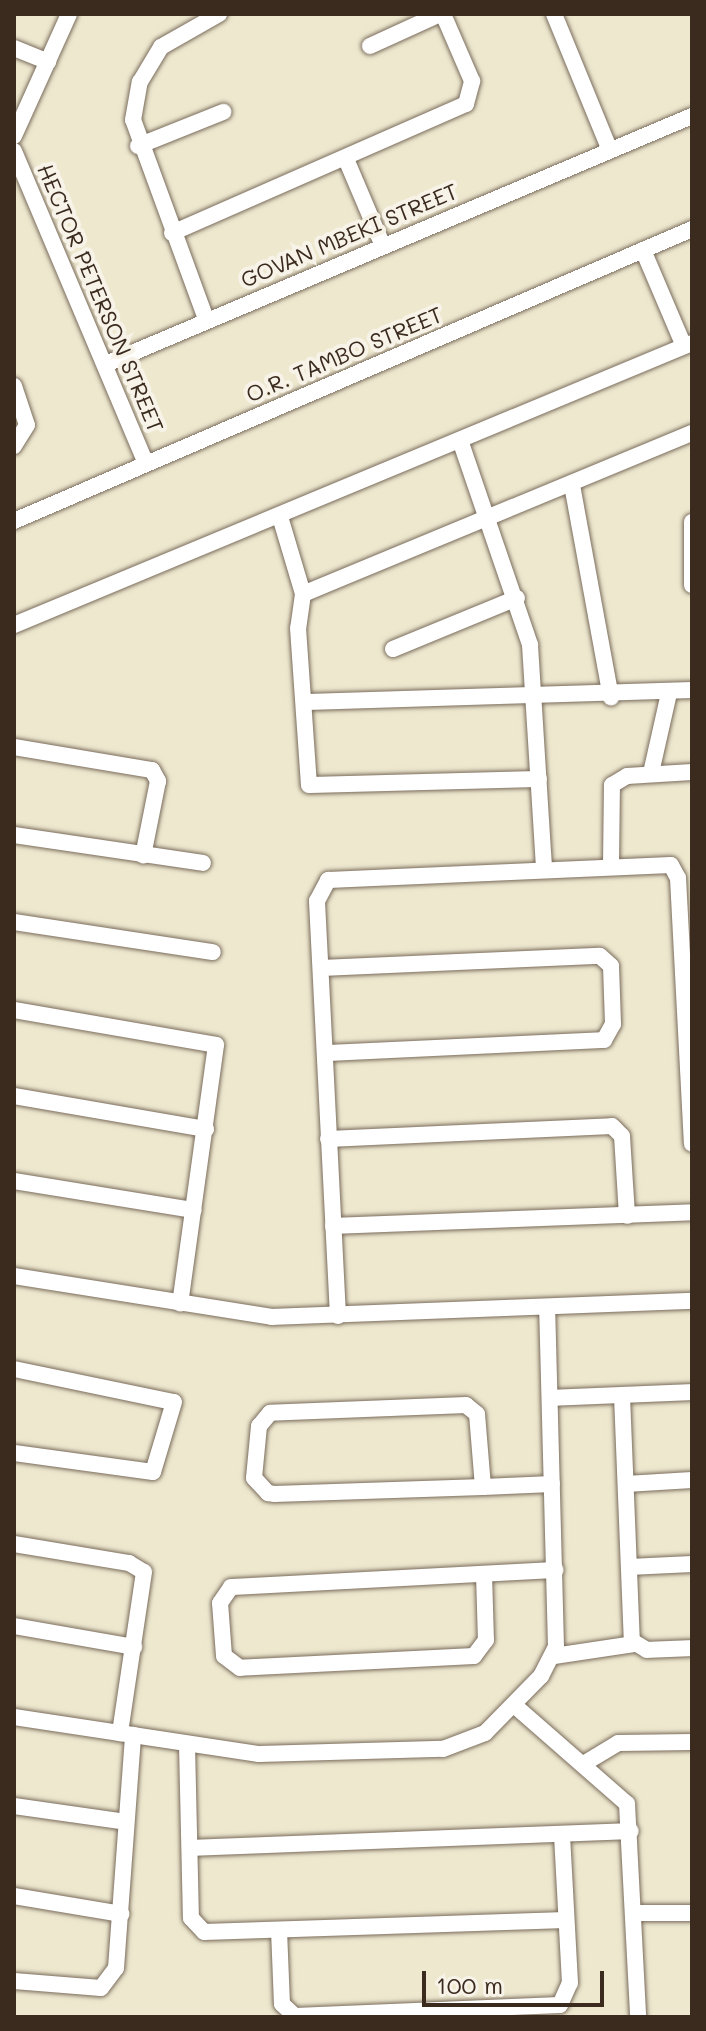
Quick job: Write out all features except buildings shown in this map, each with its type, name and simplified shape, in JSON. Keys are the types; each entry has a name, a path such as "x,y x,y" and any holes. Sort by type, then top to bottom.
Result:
{"street":[{"path":"14,136 69,14"},
{"path":"206,319 138,146 134,108 146,68 172,38 219,14"},
{"path":"172,233 346,159 469,100 472,81 441,14 370,46"},
{"path":"554,14 609,148"},
{"path":"14,48 48,62"},
{"path":"138,146 223,112"},
{"name":"GOVAN MBEKI STREET","path":"106,364 382,244 692,116"},
{"name":"HECTOR PETERSON STREET","path":"14,151 146,463"},
{"path":"346,159 382,244"},
{"name":"O.R. TAMBO STREET","path":"14,521 692,229"},
{"path":"14,625 281,520 688,345 643,250"},
{"path":"14,386 27,425 14,446"},
{"path":"303,594 490,520 692,433"},
{"path":"461,443 517,598 534,698 544,868"},
{"path":"572,485 611,697"},
{"path":"281,520 303,594 298,628 313,789 539,779"},
{"path":"692,522 692,585"},
{"path":"393,649 517,598"},
{"path":"307,702 611,697 692,690"},
{"path":"651,773 669,693"},
{"path":"14,747 155,772 143,856"},
{"path":"611,864 609,792 621,778 651,773 692,772"},
{"path":"14,835 203,863"},
{"path":"338,1316 317,901 328,880 659,862 677,872 689,1039 692,1144"},
{"path":"14,922 213,952"},
{"path":"321,968 600,956 611,966 613,1024 604,1040 325,1053"},
{"path":"14,1010 214,1042 206,1129 180,1304"},
{"path":"14,1096 206,1129"},
{"path":"328,1139 612,1126 622,1136 627,1216"},
{"path":"14,1181 194,1210"},
{"path":"333,1226 692,1212"},
{"path":"14,1276 272,1317 547,1309 692,1301"},
{"path":"14,1717 187,1745 281,1754 443,1749 477,1739 514,1705 554,1656 556,1570 547,1309"},
{"path":"14,1369 163,1394 174,1402 153,1472 14,1453"},
{"path":"550,1398 692,1392"},
{"path":"622,1396 634,1644"},
{"path":"483,1487 477,1414 466,1405 270,1413 259,1426 254,1478 268,1493 483,1487 552,1484"},
{"path":"626,1484 692,1480"},
{"path":"14,1544 139,1566 144,1577 126,1734 126,1822 119,1960 101,1988 14,1981"},
{"path":"629,1567 692,1564"},
{"path":"484,1574 486,1640 474,1656 240,1668 224,1656 220,1603 231,1587 556,1570"},
{"path":"14,1626 134,1647"},
{"path":"554,1656 634,1644 692,1648"},
{"path":"514,1705 585,1763 623,1799 631,1831 638,2017"},
{"path":"585,1763 618,1743 692,1742"},
{"path":"187,1745 191,1918 199,1929 279,1930 566,1920"},
{"path":"14,1806 126,1822"},
{"path":"190,1848 631,1831"},
{"path":"279,1930 282,2004 291,2014 447,2011 564,2002 566,1920 562,1836"},
{"path":"14,1896 121,1914"},
{"path":"635,1913 692,1913"}]}
